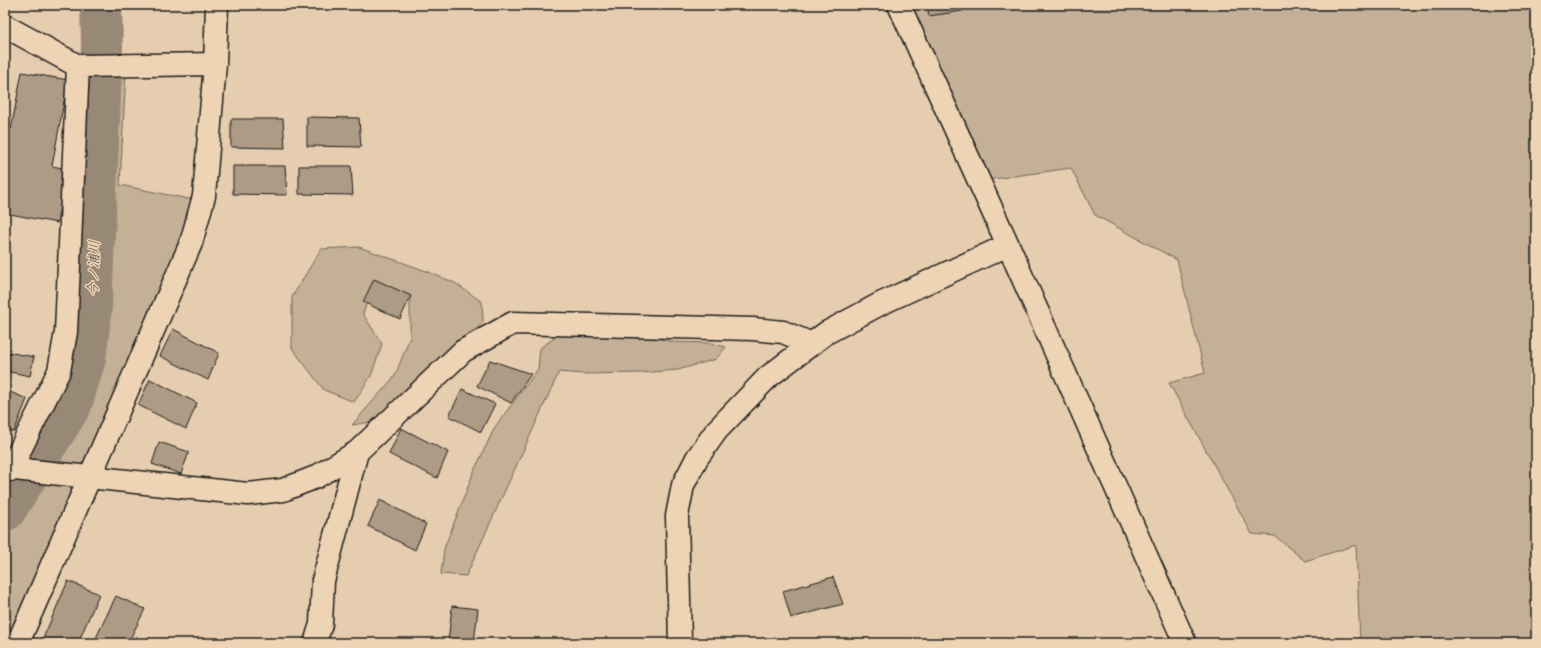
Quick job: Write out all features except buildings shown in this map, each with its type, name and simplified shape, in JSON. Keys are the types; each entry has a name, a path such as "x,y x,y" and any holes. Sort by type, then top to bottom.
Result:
{"street":[{"path":"18,643 191,243 204,196 215,64 217,5"},
{"path":"899,5 1008,245 1185,643"},
{"path":"5,26 78,66 215,64"},
{"path":"78,66 67,324 59,371 8,469 248,494 283,490 316,478 357,452 463,351 513,323 753,329 783,332 812,344"},
{"path":"680,643 677,516 683,485 697,458 717,430 768,377 826,333 880,304 1008,245"},
{"path":"315,643 321,624 323,580 357,452"}],"shaded area":[{"path":"903,5 1536,5 1536,643 1360,643 1356,545 1305,561 1275,536 1252,534 1169,383 1205,373 1177,260 1095,215 1071,168 979,181"},
{"path":"78,66 126,72 120,185 203,202 17,643 5,643 5,472 59,368"},
{"path":"359,247 455,283 482,302 483,322 438,374 377,421 352,425 395,376 410,337 410,296 374,280 363,314 382,344 371,376 354,402 324,390 292,348 292,297 321,249"},
{"path":"573,325 610,326 673,342 711,343 726,347 716,359 678,370 640,373 583,374 559,372 466,576 441,574 444,549 474,471 495,427 538,369 540,348"}],"waterway":[{"name":"今ノ浦川","path":"5,510 71,405 85,358 91,309 102,45 101,5"}]}
